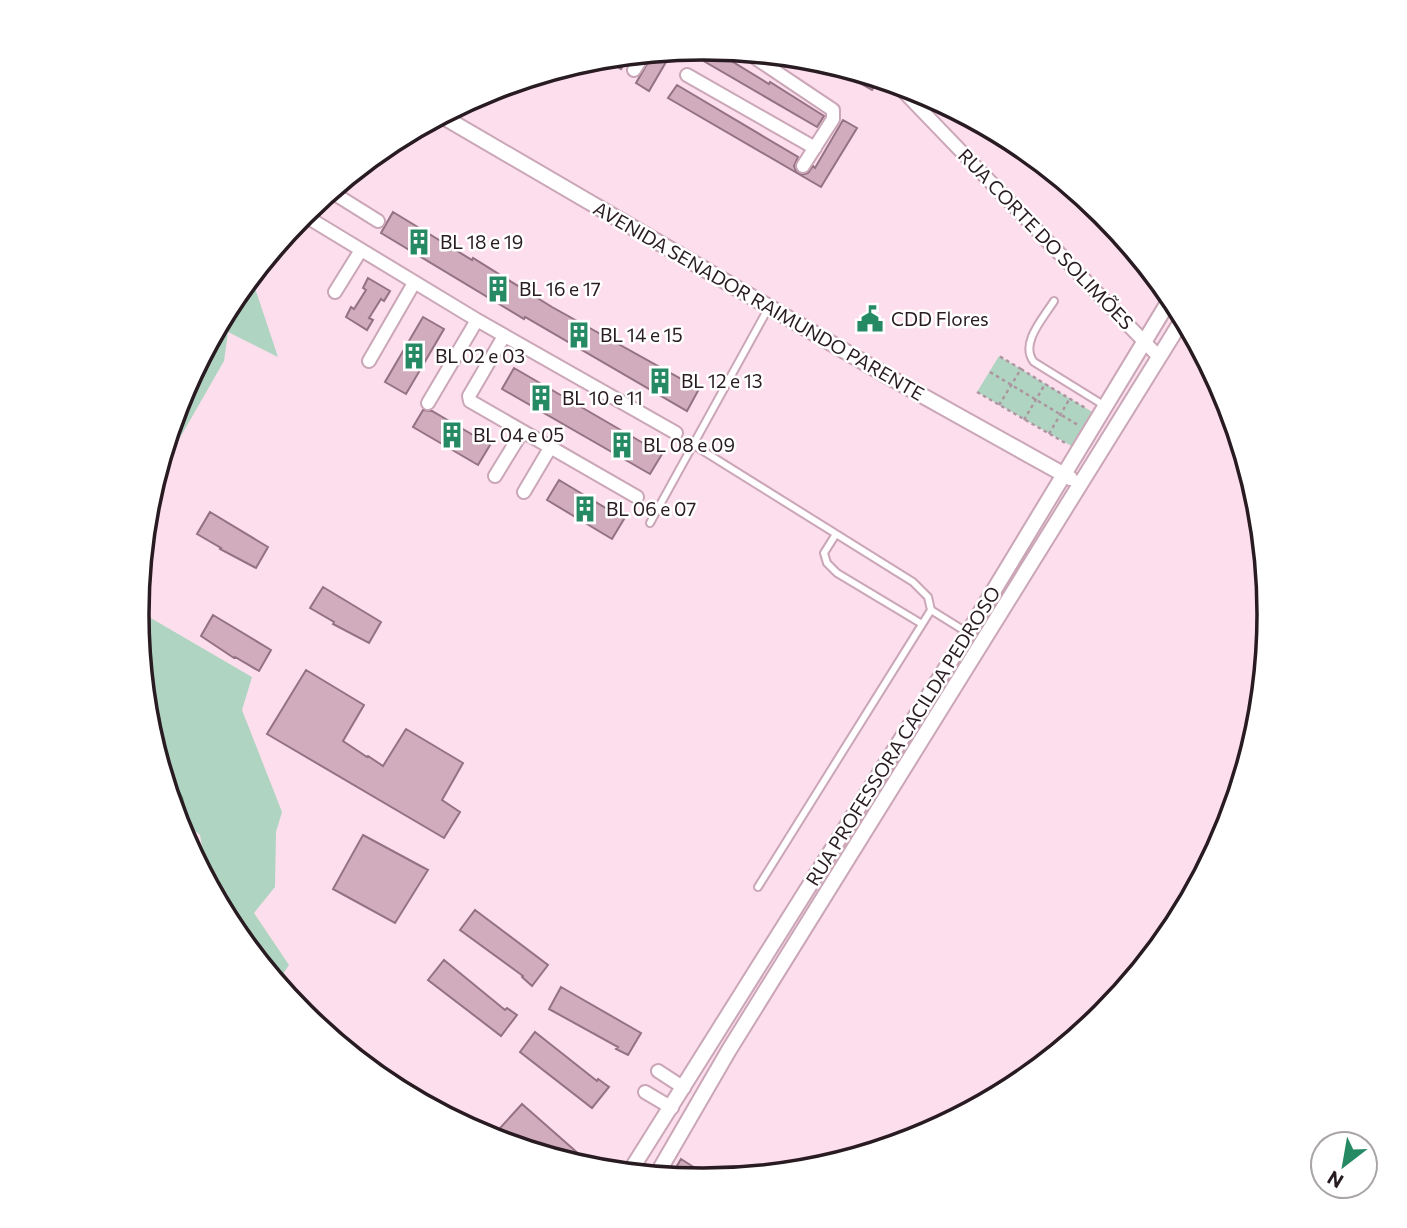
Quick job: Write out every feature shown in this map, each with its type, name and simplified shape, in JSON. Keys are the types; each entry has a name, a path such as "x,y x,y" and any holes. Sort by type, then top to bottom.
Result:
{"street":[{"path":"634,70 638,63"},
{"path":"763,63 833,110 833,119 803,166"},
{"path":"687,75 815,148"},
{"name":"RUA CORTE DO SOLIMÕES","path":"912,101 1159,356"},
{"name":"AVENIDA SENADOR RAIMUNDO PARENTE","path":"450,121 769,307 1080,483"},
{"path":"339,196 378,220"},
{"path":"314,219 414,283 676,433"},
{"path":"335,292 361,250"},
{"path":"369,361 414,283"},
{"name":"RUA PROFESSORA CACILDA PEDROSO","path":"635,1164 968,633 1099,409 1166,307"},
{"path":"428,403 477,320"},
{"name":"RUA PROFESSORA CACILDA PEDROSO","path":"662,1167 743,1027 1178,327"},
{"path":"504,336 469,400 637,496"},
{"path":"495,476 522,432"},
{"path":"524,492 550,448"},
{"path":"657,1071 684,1088"},
{"path":"645,1092 672,1108"}],"lane":[{"path":"1054,301 1032,338 1028,352 1030,358 1099,409"},
{"path":"650,523 769,307"},
{"path":"692,444 921,589 928,597 931,610 968,633"},
{"path":"836,534 824,553 827,563 837,573 922,624"},
{"path":"758,887 931,610"}],"path":[{"path":"999,356 1070,398 1099,409"},
{"path":"999,405 1020,369"},
{"path":"990,372 1084,429"},
{"path":"1024,420 1045,384"},
{"path":"977,392 1073,447"},
{"path":"1049,434 1070,398"}],"green space":[{"path":"255,288 278,357 228,332 224,361 175,447 206,369 223,337"},
{"path":"999,356 1094,413 1073,447 977,392"},
{"path":"149,617 252,677 242,710 282,812 276,832 275,887 254,913 289,965 283,975 242,922 223,891 203,853 200,835 191,826 168,758 154,686"}],"building":[{"path":"702,60 731,61 769,84 770,82 824,116 817,127"},
{"path":"667,61 649,91 636,83 648,63"},
{"path":"856,81 874,86 872,90"},
{"path":"677,85 798,157 794,166 802,175 808,173 813,166 815,168 843,120 857,128 821,187 668,98"},
{"path":"393,212 552,307 699,389 687,411 525,317 524,319 381,233"},
{"path":"368,278 390,291 384,301 381,299 369,318 373,320 367,330 346,317 366,290 363,288"},
{"name":"BL 02 e 03","path":"423,317 444,329 406,394 385,382"},
{"path":"514,368 662,454 650,474 502,389"},
{"name":"BL 04 e 05","path":"423,410 432,411 490,445 478,465 413,427"},
{"name":"BL 06 e 07","path":"559,480 624,519 612,539 547,500"},
{"path":"210,512 268,547 256,568 197,534"},
{"path":"323,587 381,622 369,643 310,608"},
{"path":"213,615 271,650 259,671 201,636"},
{"path":"306,670 364,705 343,741 367,757 383,766 406,729 463,763 442,800 460,812 444,838 267,734"},
{"path":"363,835 428,870 395,923 333,889"},
{"path":"475,910 548,965 532,986 523,976 460,930"},
{"path":"444,960 505,1010 507,1008 517,1015 501,1036 428,980"},
{"path":"561,987 641,1033 628,1055 549,1009"},
{"path":"535,1032 597,1081 598,1079 609,1087 592,1108 520,1052"},
{"path":"522,1104 579,1154 525,1139 499,1129"},
{"path":"681,1159 695,1168 676,1167"}],"waterway":[{"path":"179,793 182,802"}],"place":[{"name":"BL 18 e 19","path":"419,242"},
{"name":"BL 16 e 17","path":"498,289"},
{"name":"CDD Flores","path":"870,319"},
{"name":"BL 14 e 15","path":"579,335"},
{"name":"BL 02 e 03","path":"414,356"},
{"name":"BL 12 e 13","path":"660,381"},
{"name":"BL 10 e 11","path":"541,398"},
{"name":"BL 04 e 05","path":"452,435"},
{"name":"BL 08 e 09","path":"622,445"},
{"name":"BL 06 e 07","path":"585,509"}]}
